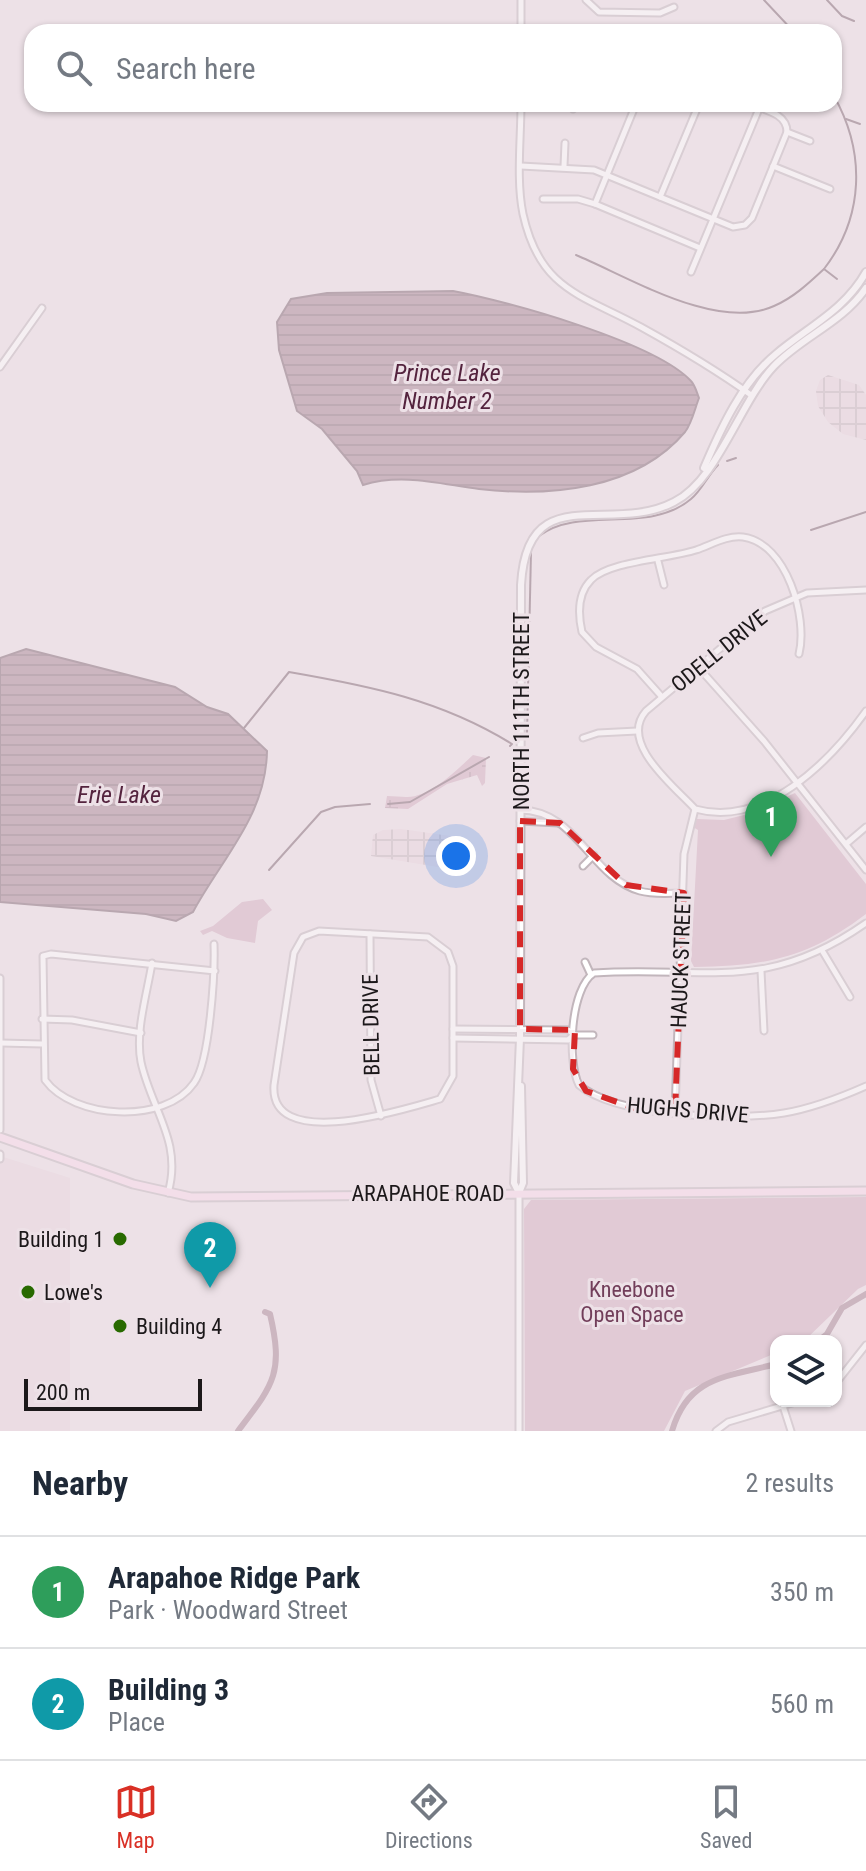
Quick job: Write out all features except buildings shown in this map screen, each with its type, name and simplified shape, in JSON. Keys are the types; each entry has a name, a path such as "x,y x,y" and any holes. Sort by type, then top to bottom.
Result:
{"main road":[{"name":"ARAPAHOE ROAD","path":"0,1137 168,1193 212,1197 866,1191"}],"street":[{"path":"521,0 521,24"},
{"path":"586,0 599,12 660,13 674,7"},
{"path":"521,112 524,216 540,257 559,282 580,299 643,328 748,393"},
{"path":"595,204 633,112"},
{"path":"660,197 696,112"},
{"path":"691,272 758,112"},
{"path":"521,166 564,166 608,175 733,227 745,225 752,218 787,132 787,124 771,112"},
{"path":"787,132 810,141"},
{"path":"564,166 565,143"},
{"path":"773,166 830,189"},
{"path":"543,199 578,199 595,204 700,248"},
{"path":"748,393 776,354 835,311 866,272"},
{"path":"748,393 775,365 841,316 866,288"},
{"path":"0,367 42,308"},
{"name":"NORTH 111TH STREET","path":"519,1431 519,1193 523,1183 524,1124 519,1072 521,585 530,539 536,531 555,521 664,507 685,495 700,479 748,393"},
{"path":"662,697 637,669 587,639 579,610 584,588 601,573 658,561 729,537 755,541 775,556 793,597 801,631 799,654"},
{"path":"658,561 664,585"},
{"name":"ODELL DRIVE","path":"637,731 641,716 765,611 793,597 826,591 866,590"},
{"path":"699,668 866,870"},
{"path":"583,738 598,733 637,731 641,748 695,809 732,814 796,783 832,754 866,711"},
{"name":"HAUCK STREET","path":"675,1112 686,834 695,809"},
{"path":"520,810 540,811 560,823 616,879 639,891 684,893"},
{"path":"520,821 560,823"},
{"path":"846,844 866,827"},
{"path":"583,866 594,855"},
{"path":"585,962 591,975 610,972 761,971 823,952 866,923"},
{"path":"319,931 370,934 428,937 436,941 452,959 453,1076 440,1099 381,1116 365,1120 298,1120 281,1112 276,1105 274,1085 294,953 302,939 319,931"},
{"name":"BELL DRIVE","path":"370,934 371,1080 381,1116"},
{"path":"214,944 215,971 200,1072 189,1089 158,1106 124,1114 105,1112 53,1091 42,1070 43,956 51,954 215,971"},
{"path":"823,952 850,997"},
{"path":"152,963 141,1033 141,1065 158,1106 173,1156 168,1193"},
{"path":"761,971 764,1031"},
{"name":"HUGHS DRIVE","path":"591,975 575,1001 573,1069 579,1085 609,1102 731,1117 784,1113 836,1100 866,1086"},
{"path":"0,978 0,1130"},
{"path":"42,1019 72,1020 141,1033"},
{"path":"453,1029 568,1030 575,1035 593,1035"},
{"path":"453,1038 568,1040 575,1035"},
{"path":"1,1043 42,1044"},
{"path":"842,1375 866,1345"},
{"path":"716,1431 728,1422 780,1407"},
{"path":"783,1407 791,1431"}],"highlighted area":[{"path":"520,821 560,823 626,885 684,893 675,1112 637,1109 586,1091 573,1069 575,1030 520,1029"}],"shaded area":[{"path":"828,375 859,385 866,395 866,440 843,434 828,422 818,406 816,391 820,380"},
{"path":"401,829 457,837 456,870 371,856 373,835 383,830"},
{"path":"0,1156 70,1178 70,1431 0,1431"}],"green space":[{"path":"473,755 486,758 485,783 482,786 477,775 447,784 408,809 385,808 387,796 406,797 424,793"},
{"path":"795,793 866,884 866,914 825,941 785,957 694,967 691,961 698,830 693,827 697,819 724,820 744,815"},
{"path":"263,899 272,910 258,921 255,943 227,938 212,931 203,935 200,931 213,926 242,902"},
{"name":"Kneebone Open Space","path":"866,1197 866,1285 810,1335 770,1335 770,1356 685,1391 664,1431 525,1431 524,1209 531,1200"}],"water":[{"name":"Prince Lake Number 2","path":"453,291 579,325 673,366 692,383 699,398 685,432 665,451 617,478 562,490 506,491 407,480 363,485 357,471 322,429 297,411 279,350 277,322 291,299 327,293"},
{"name":"Erie Lake","path":"26,649 175,687 207,707 228,714 267,751 265,774 251,816 193,912 176,921 146,914 0,902 0,658"}],"waterway":[{"path":"764,0 786,24"},
{"path":"827,0 842,16 854,21"},
{"path":"837,279 824,269 847,228 856,184 852,140 841,112"},
{"path":"846,119 860,124"},
{"path":"576,255 647,288 700,307 726,312 751,312 774,306 807,285 824,269"},
{"path":"727,461 736,458"},
{"path":"539,536 555,527 574,522 655,516 674,510 695,495 718,465"},
{"path":"811,530 866,512"},
{"path":"527,734 531,552"},
{"path":"244,728 289,672 376,689 432,706 485,729 512,744 510,746"},
{"path":"388,804 410,802 489,757"},
{"path":"269,870 321,812 335,807 370,804"},
{"path":"826,1335 842,1308 866,1294"},
{"path":"238,1431 267,1390 275,1365 274,1334 270,1314 265,1312"},
{"path":"672,1431 679,1413 699,1389 726,1376 770,1365"}],"place":[{"name":"Arapahoe Ridge Park","path":"771,857"},
{"name":"Building 1","path":"120,1239"},
{"name":"Building 3","path":"210,1288"},
{"name":"Lowe's","path":"28,1292"},
{"name":"Building 4","path":"120,1326"}]}
